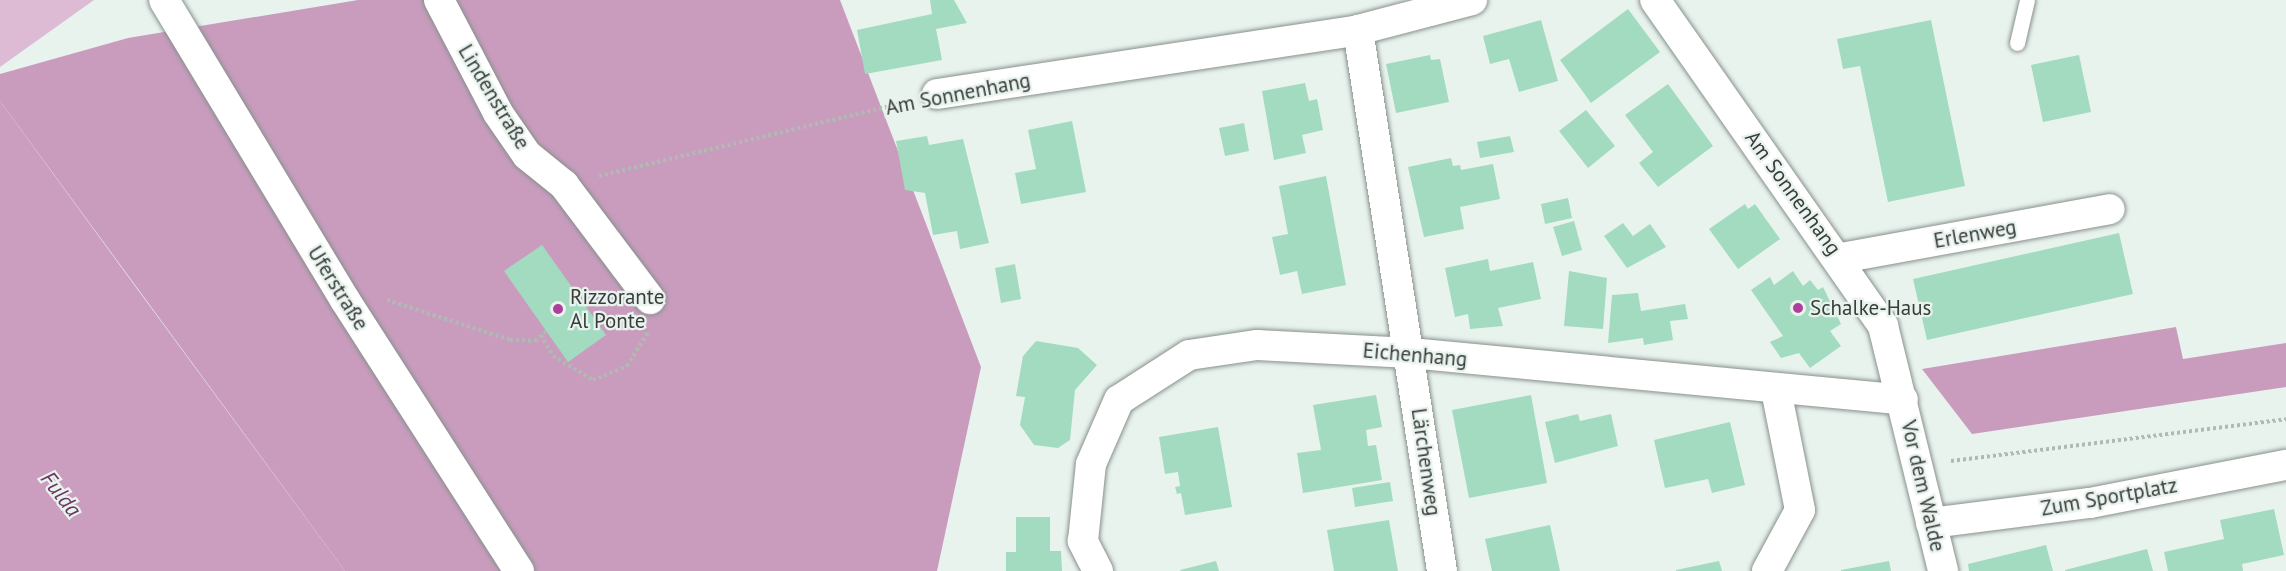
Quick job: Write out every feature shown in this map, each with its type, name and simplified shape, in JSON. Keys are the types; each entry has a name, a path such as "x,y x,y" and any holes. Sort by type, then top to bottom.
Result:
{"street":[{"name":"Uferstraße","path":"164,0 345,300 519,571"},
{"name":"Lindenstraße","path":"439,0 498,113 527,155 564,185 650,299"},
{"name":"Am Sonnenhang","path":"938,94 1358,30 1473,0"},
{"name":"Am Sonnenhang","path":"1655,0 1840,258 1883,326 1903,400"},
{"path":"1358,30 1410,353"},
{"name":"Erlenweg","path":"1840,258 2110,209"},
{"name":"Eichenhang","path":"1098,571 1083,541 1091,464 1119,400 1189,355 1257,345 1410,353 1776,390 1903,400"},
{"name":"Lärchenweg","path":"1410,353 1442,571"},
{"path":"1767,571 1800,510 1776,390"},
{"name":"Vor dem Walde","path":"1903,400 1943,571"},
{"name":"Zum Sportplatz","path":"1931,523 2090,503 2286,465"}],"lane":[{"path":"2017,43 2027,0"}],"path":[{"name":"Am Sonnenhang","path":"564,185 938,94"},
{"path":"345,300 385,299 510,340 535,341 546,330"},
{"path":"540,335 552,356 593,380 627,366 648,335 650,299"},
{"path":"1918,466 2286,419"}],"shaded area":[{"path":"0,0 94,0 0,67"},
{"path":"358,0 840,0 981,367 937,571 345,571 0,101 0,74 128,38"},
{"path":"2176,327 2183,359 2286,343 2286,387 1972,434 1922,369"}],"water":[{"name":"Fulda","path":"0,101 135,286 345,571 0,571"}],"building":[{"path":"930,0 954,0 967,23 936,29 942,60 865,74 857,30 932,14"},
{"path":"1628,9 1660,52 1591,103 1560,60"},
{"path":"1541,20 1558,81 1519,92 1509,59 1490,64 1483,36"},
{"path":"1931,20 1965,186 1888,202 1860,66 1843,69 1837,39"},
{"path":"1430,55 1431,60 1440,59 1449,102 1396,113 1386,64"},
{"path":"2079,55 2091,112 2043,122 2031,65"},
{"path":"1305,83 1309,101 1317,99 1323,130 1302,135 1306,153 1274,160 1262,91"},
{"path":"1668,84 1713,146 1658,187 1639,163 1653,152 1625,115"},
{"path":"1586,110 1615,146 1588,168 1559,131"},
{"path":"1072,121 1086,192 1021,204 1015,173 1036,169 1028,130"},
{"path":"1244,123 1249,151 1225,156 1219,128"},
{"path":"927,136 929,145 963,139 989,243 960,249 957,231 933,235 925,193 905,190 896,141"},
{"path":"1510,136 1514,152 1480,158 1477,142"},
{"path":"1451,158 1453,166 1460,165 1461,170 1493,164 1500,199 1460,207 1464,229 1424,237 1408,167"},
{"path":"1326,176 1346,285 1302,294 1297,271 1280,275 1272,237 1288,234 1279,186"},
{"path":"1568,198 1572,218 1545,224 1541,204"},
{"path":"1745,204 1748,209 1755,204 1780,239 1738,269 1709,229"},
{"path":"1574,221 1582,250 1562,256 1553,227"},
{"path":"1623,223 1633,236 1650,224 1666,247 1627,268 1604,236"},
{"path":"2119,233 2133,294 1927,340 1913,279"},
{"path":"542,245 606,335 568,362 504,271"},
{"path":"1488,259 1490,271 1533,262 1541,299 1498,308 1503,326 1470,329 1468,314 1455,317 1445,268"},
{"path":"1015,264 1021,299 1001,303 995,268"},
{"path":"1569,271 1607,278 1603,329 1564,326"},
{"path":"1793,271 1803,286 1810,280 1818,290 1823,287 1841,324 1830,331 1841,346 1810,368 1799,353 1781,358 1770,342 1783,336 1751,290 1770,277 1774,285"},
{"path":"1638,293 1641,311 1685,304 1688,319 1670,321 1673,340 1644,345 1643,338 1608,343 1612,295"},
{"path":"1036,341 1078,348 1097,365 1075,390 1070,440 1058,448 1034,445 1020,425 1025,397 1016,396 1023,356"},
{"path":"1376,395 1382,427 1366,430 1368,446 1376,445 1382,480 1303,493 1297,453 1321,450 1313,405"},
{"path":"1531,395 1547,483 1469,498 1452,410"},
{"path":"1578,414 1580,421 1611,414 1618,446 1555,463 1545,422"},
{"path":"1730,422 1745,485 1712,493 1708,479 1665,488 1654,440"},
{"path":"1218,427 1232,507 1185,515 1181,493 1177,494 1175,487 1180,486 1178,472 1165,474 1159,437"},
{"path":"1390,482 1393,501 1355,507 1352,488"},
{"path":"2274,509 2284,555 2242,564 2243,571 2168,571 2164,552 2224,539 2220,520"},
{"path":"1016,517 1050,517 1050,551 1061,551 1062,571 1006,571 1006,552 1016,552"},
{"path":"1389,520 1398,571 1334,571 1327,530"},
{"path":"1550,525 1560,571 1492,571 1485,539"},
{"path":"2046,545 2053,571 1969,571 1968,564"},
{"path":"2147,549 2153,571 2065,571 2065,570"},
{"path":"1216,561 1219,571 1180,570"},
{"path":"1719,561 1722,571 1676,571 1676,570"},
{"path":"1889,561 1891,571 1841,571 1841,570"}],"place":[{"name":"Schalke-Haus","path":"1798,308"},
{"name":"Rizzorante Al Ponte","path":"558,309"}]}
